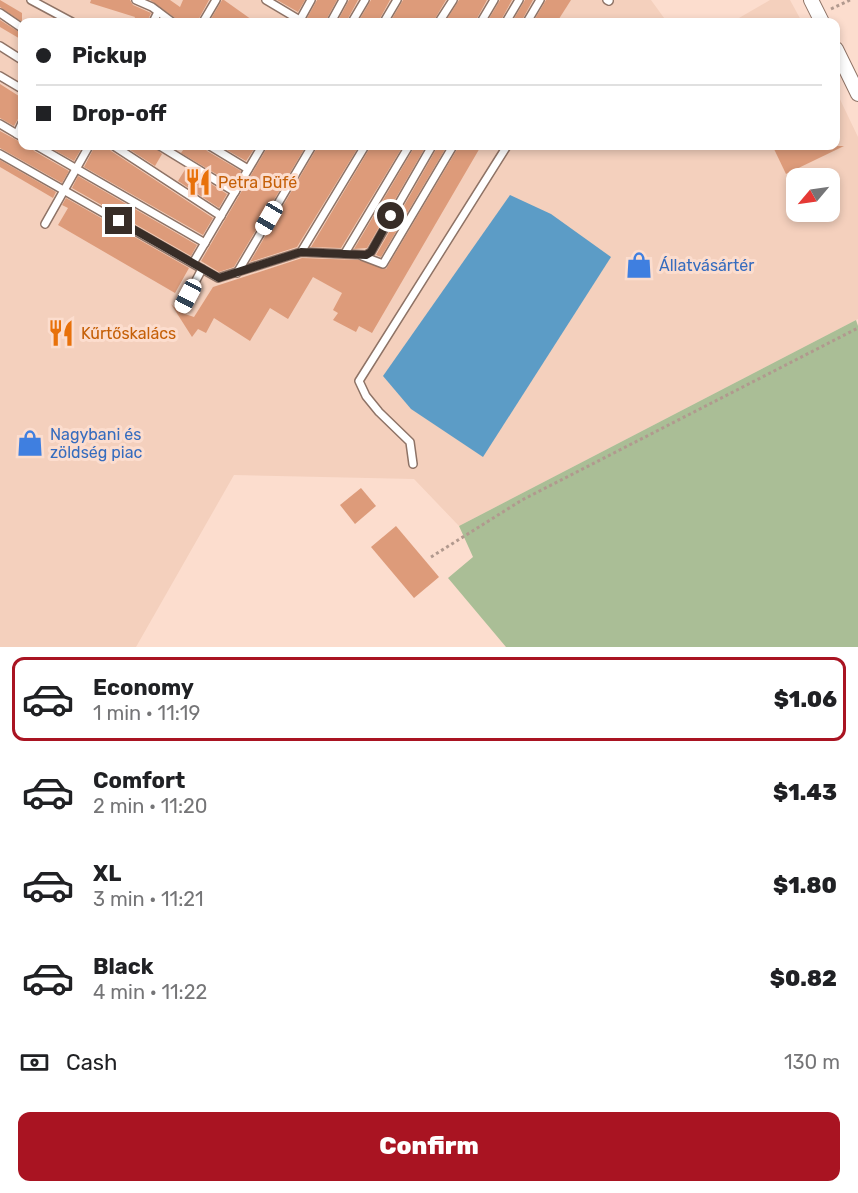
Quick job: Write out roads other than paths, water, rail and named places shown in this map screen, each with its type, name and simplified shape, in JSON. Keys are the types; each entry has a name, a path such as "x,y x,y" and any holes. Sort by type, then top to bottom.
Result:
{"street":[{"path":"811,0 820,18"},
{"path":"840,57 858,94"}],"lane":[{"path":"31,0 65,18"},
{"path":"136,0 167,18"},
{"path":"205,18 216,0"},
{"path":"302,18 311,0"},
{"path":"333,18 343,0"},
{"path":"354,18 365,0"},
{"path":"386,18 397,0"},
{"path":"442,18 453,0"},
{"path":"483,18 494,0"},
{"path":"508,18 519,0"},
{"path":"529,18 540,0"},
{"path":"271,1 296,18"},
{"path":"155,18 159,12"},
{"path":"0,14 18,25"},
{"path":"0,46 18,57"},
{"path":"0,76 18,87"},
{"path":"0,124 18,134"},
{"path":"44,150 205,243"},
{"path":"45,224 87,150"},
{"path":"120,150 221,216"},
{"path":"167,150 235,192"},
{"path":"217,150 248,169"},
{"path":"193,263 260,150"},
{"path":"237,273 310,150"},
{"path":"301,252 363,150"},
{"path":"345,253 407,150"},
{"path":"362,256 371,252 430,150"},
{"path":"0,154 219,278 301,252 345,253 362,256 383,264 451,150"},
{"path":"413,464 410,442 379,412 366,396 359,381 504,150"},
{"path":"182,308 202,269"}],"water":[{"path":"510,195 551,214 611,257 483,457 411,409 383,376"}],"place":[{"name":"Petra Büfé","path":"198,182"},
{"name":"Állatvásártér","path":"639,265"},
{"name":"Kűrtőskalács","path":"61,333"},
{"name":"Nagybani és zöldség piac","path":"30,443"}]}
